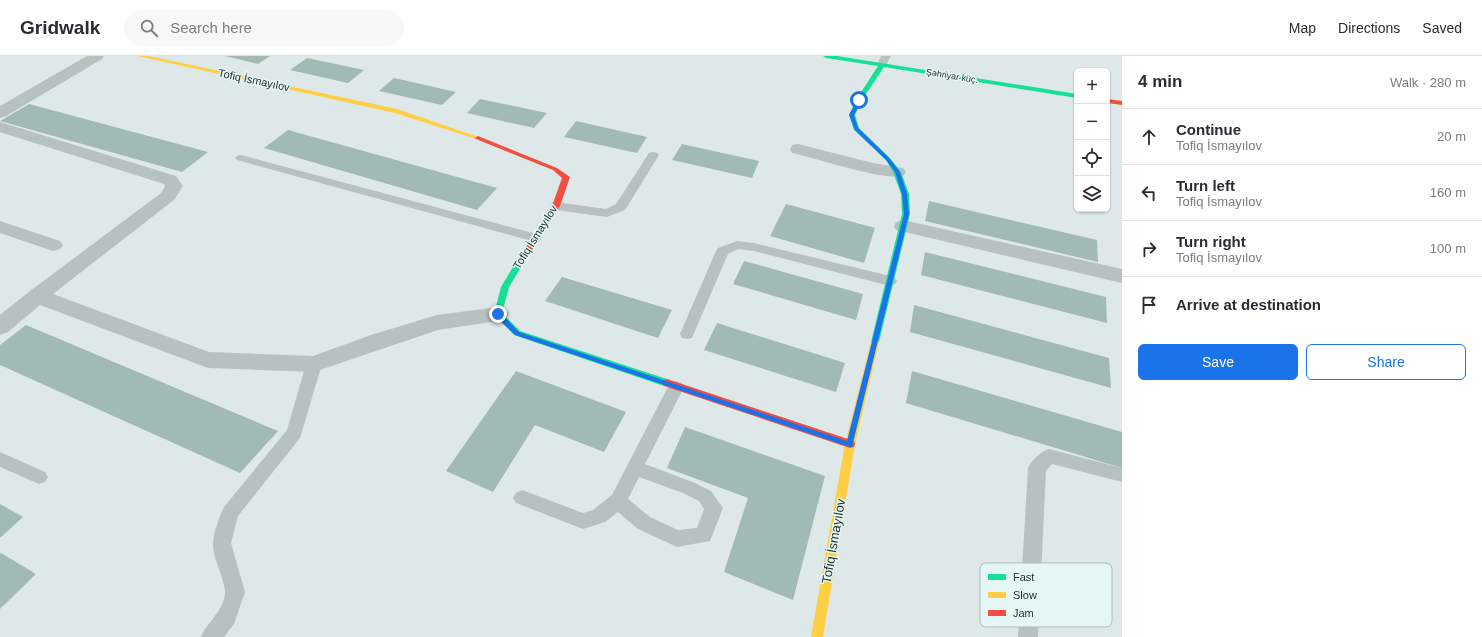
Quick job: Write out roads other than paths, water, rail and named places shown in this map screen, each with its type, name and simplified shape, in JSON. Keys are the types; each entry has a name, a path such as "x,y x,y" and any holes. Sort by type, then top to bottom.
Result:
{"street":[{"path":"0,113 97,56"},
{"name":"Tofiq İsmayılov","path":"140,56 397,111 472,136 555,169 566,177 556,206 504,287 498,314"},
{"name":"Şəhriyar küç.","path":"826,56 884,61 1074,95"},
{"name":"Tofiq İsmayılov","path":"817,637 850,444 906,214 905,194 897,172 888,159 856,129 852,115 859,100 884,61"},
{"path":"1110,101 1122,103"},
{"path":"0,126 170,180 174,186 168,196 37,296 0,327"},
{"path":"798,149 873,168 897,172"},
{"path":"903,226 1122,276"},
{"path":"0,227 53,245"},
{"path":"37,296 208,360 314,364 379,341 437,323 498,314 517,333 850,444"}],"lane":[{"path":"556,206 607,213 621,207 653,155"},
{"path":"241,158 535,238"},
{"path":"687,334 723,251 737,245 754,247 890,281"},
{"path":"211,637 227,617 235,592 222,543 230,513 294,433 314,364"},
{"path":"522,498 583,521 599,516 618,501 676,386"},
{"path":"1032,563 1037,468 1049,456 1122,475"},
{"path":"0,459 39,477"},
{"path":"618,501 644,523 677,539 703,535 714,508 705,496 689,488 635,468"},
{"path":"1028,637 1029,627"}]}
